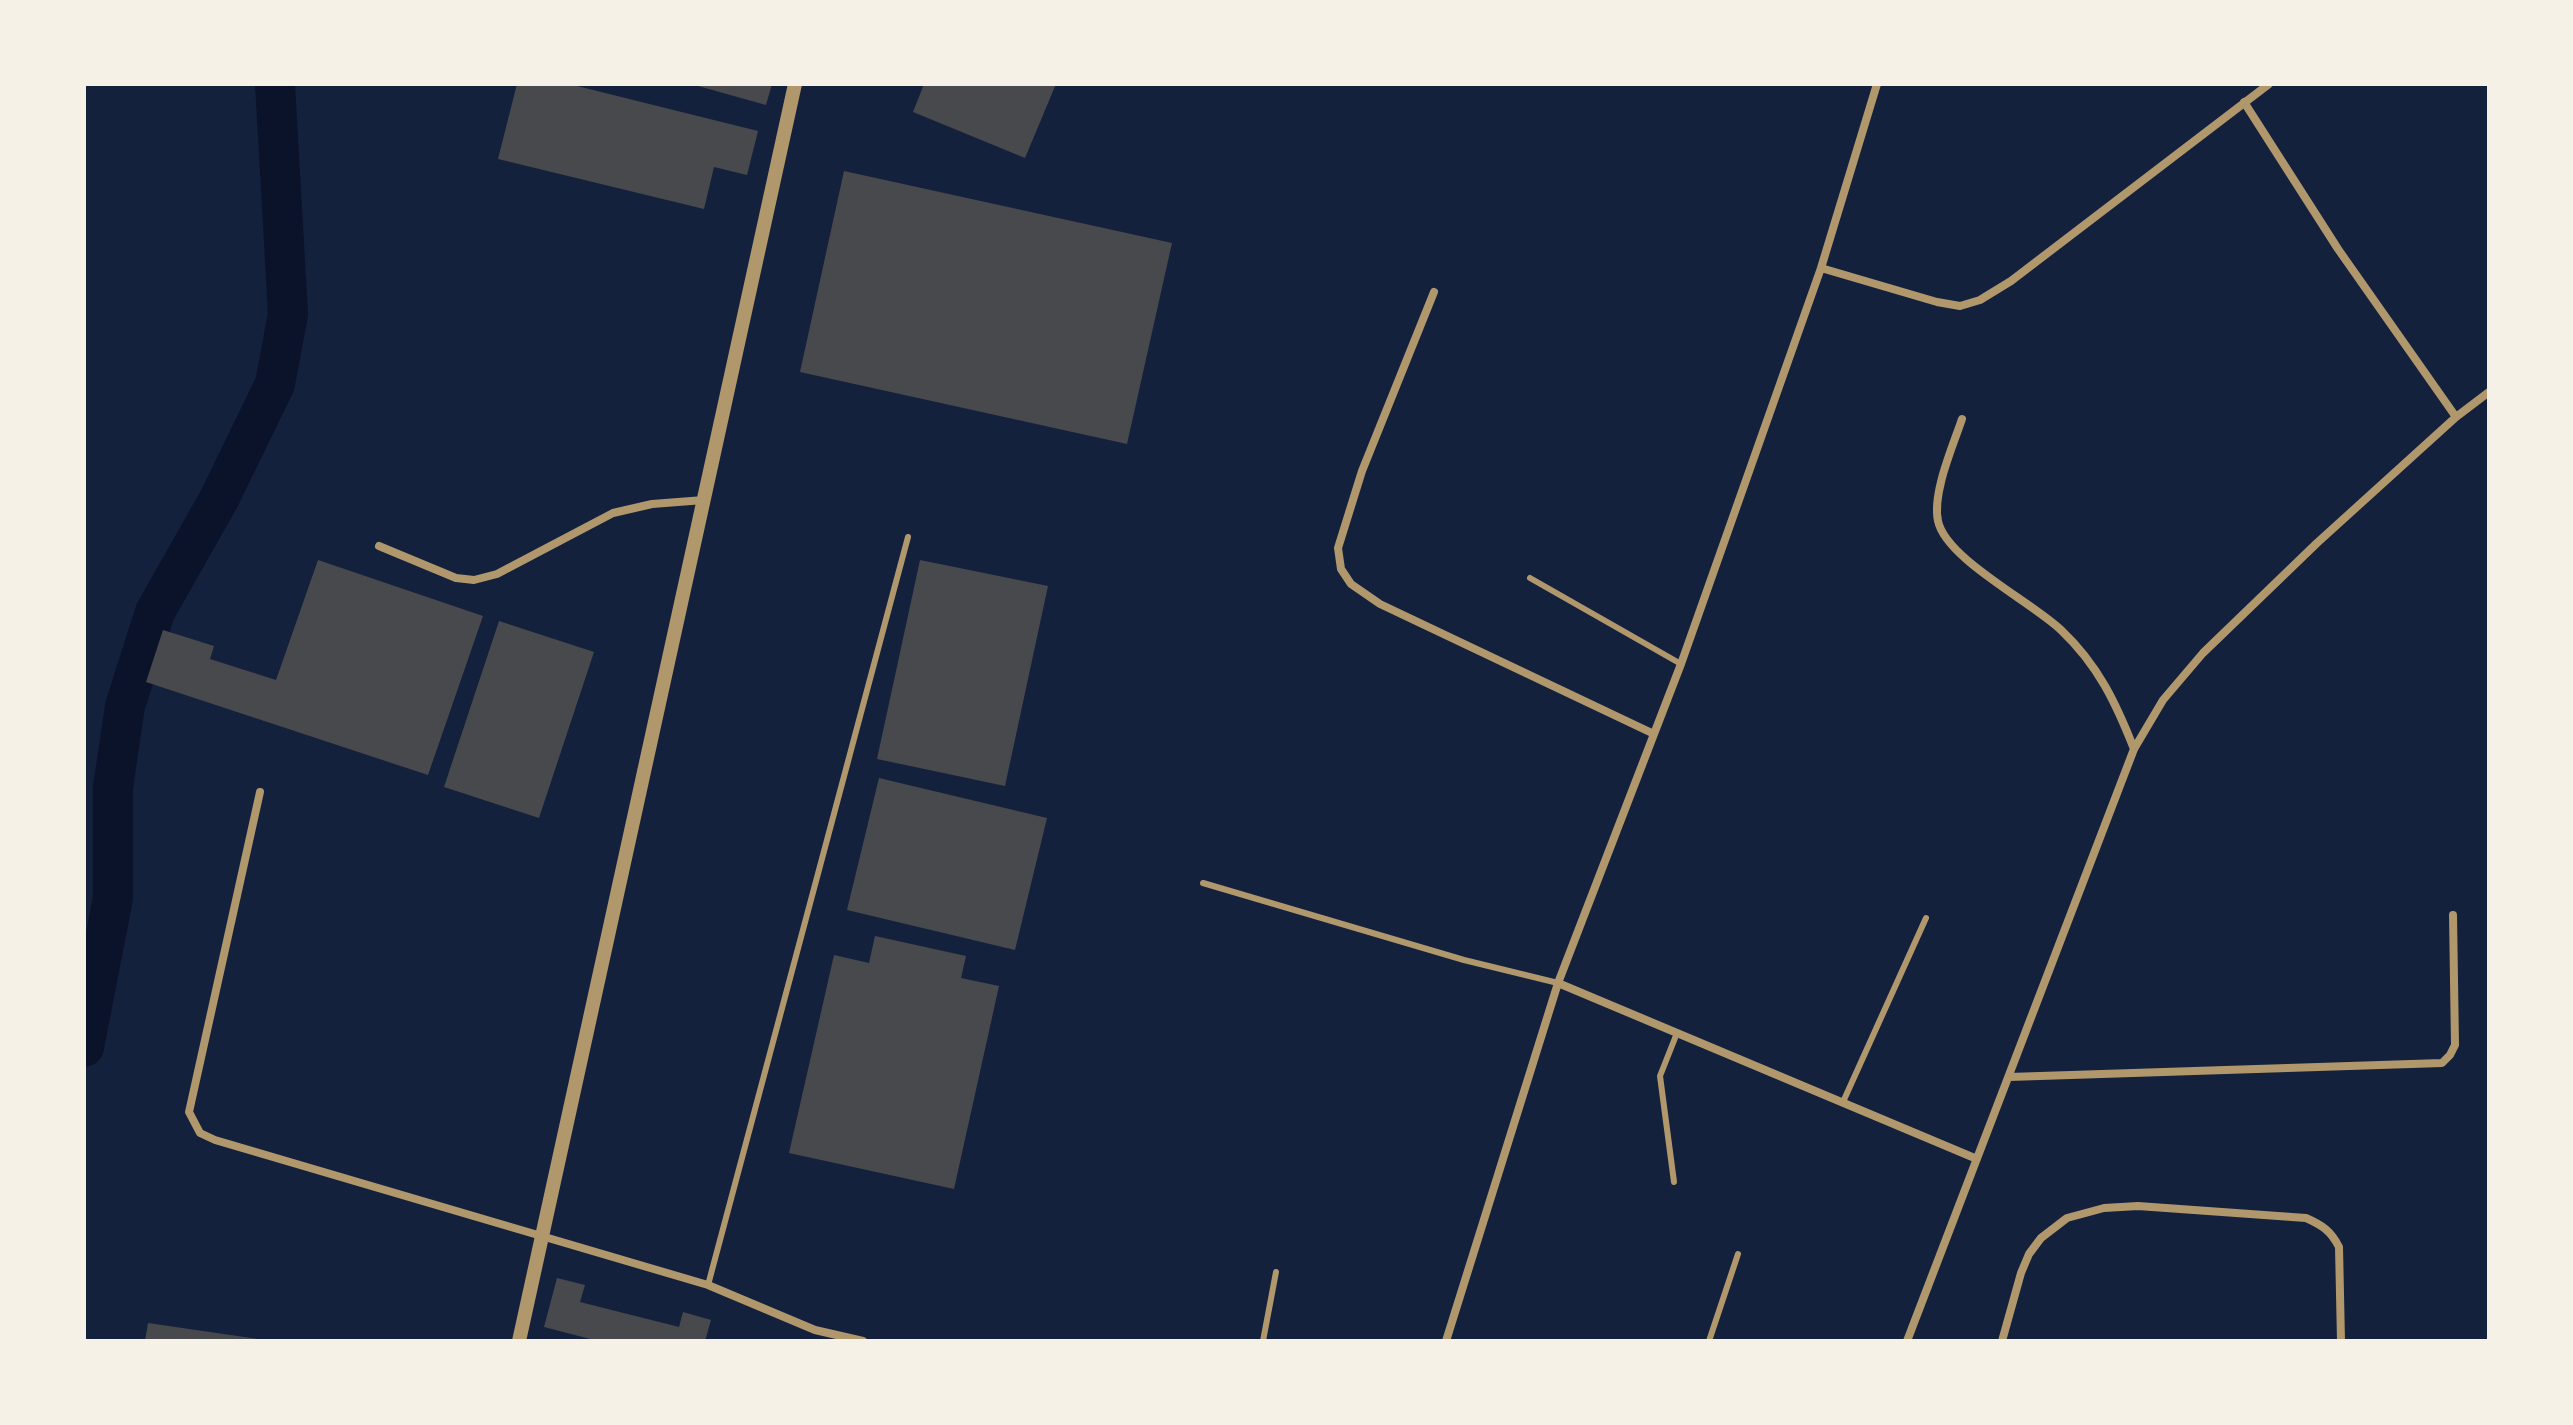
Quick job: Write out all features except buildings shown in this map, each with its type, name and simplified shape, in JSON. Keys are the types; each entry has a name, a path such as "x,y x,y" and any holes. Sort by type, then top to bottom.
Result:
{"street":[{"path":"519,1341 795,84"},
{"path":"1446,1341 1558,983 1681,664 1821,268 1877,84"},
{"path":"1821,268 1937,302 1960,306 1980,300 2011,281 2269,84"},
{"path":"2244,102 2338,249 2456,417"},
{"path":"1434,292 1362,471 1338,548 1341,569 1351,584 1380,604 1654,734"},
{"path":"1907,1341 2134,749 2163,700 2203,653 2317,543 2456,417 2489,392"},
{"path":"1962,419 1939,496 1937,519 1944,537 2016,598 2060,629 2098,671 2134,749"},
{"path":"379,546 456,578 474,580 497,574 613,513 652,504 704,500"},
{"path":"260,792 189,1112 200,1133 215,1140 708,1285 815,1330 863,1341"},
{"path":"2009,1077 2442,1063 2455,1045 2453,915"},
{"path":"1558,983 1977,1159"},
{"path":"2002,1341 2021,1273 2029,1254 2041,1238 2067,1218 2083,1212 2138,1206 2306,1218 2322,1225 2333,1235 2339,1247 2341,1341"}],"lane":[{"path":"708,1285 908,537"},
{"path":"1530,578 1681,664"},
{"path":"1203,883 1464,960 1558,983"},
{"path":"1843,1102 1926,918"},
{"path":"1674,1182 1660,1076 1677,1033"},
{"path":"1709,1341 1738,1254"},
{"path":"1263,1341 1276,1272"}],"waterway":[{"path":"84,1047 113,898 113,787 125,706 155,612 219,499 275,384 288,314 275,84"}]}
